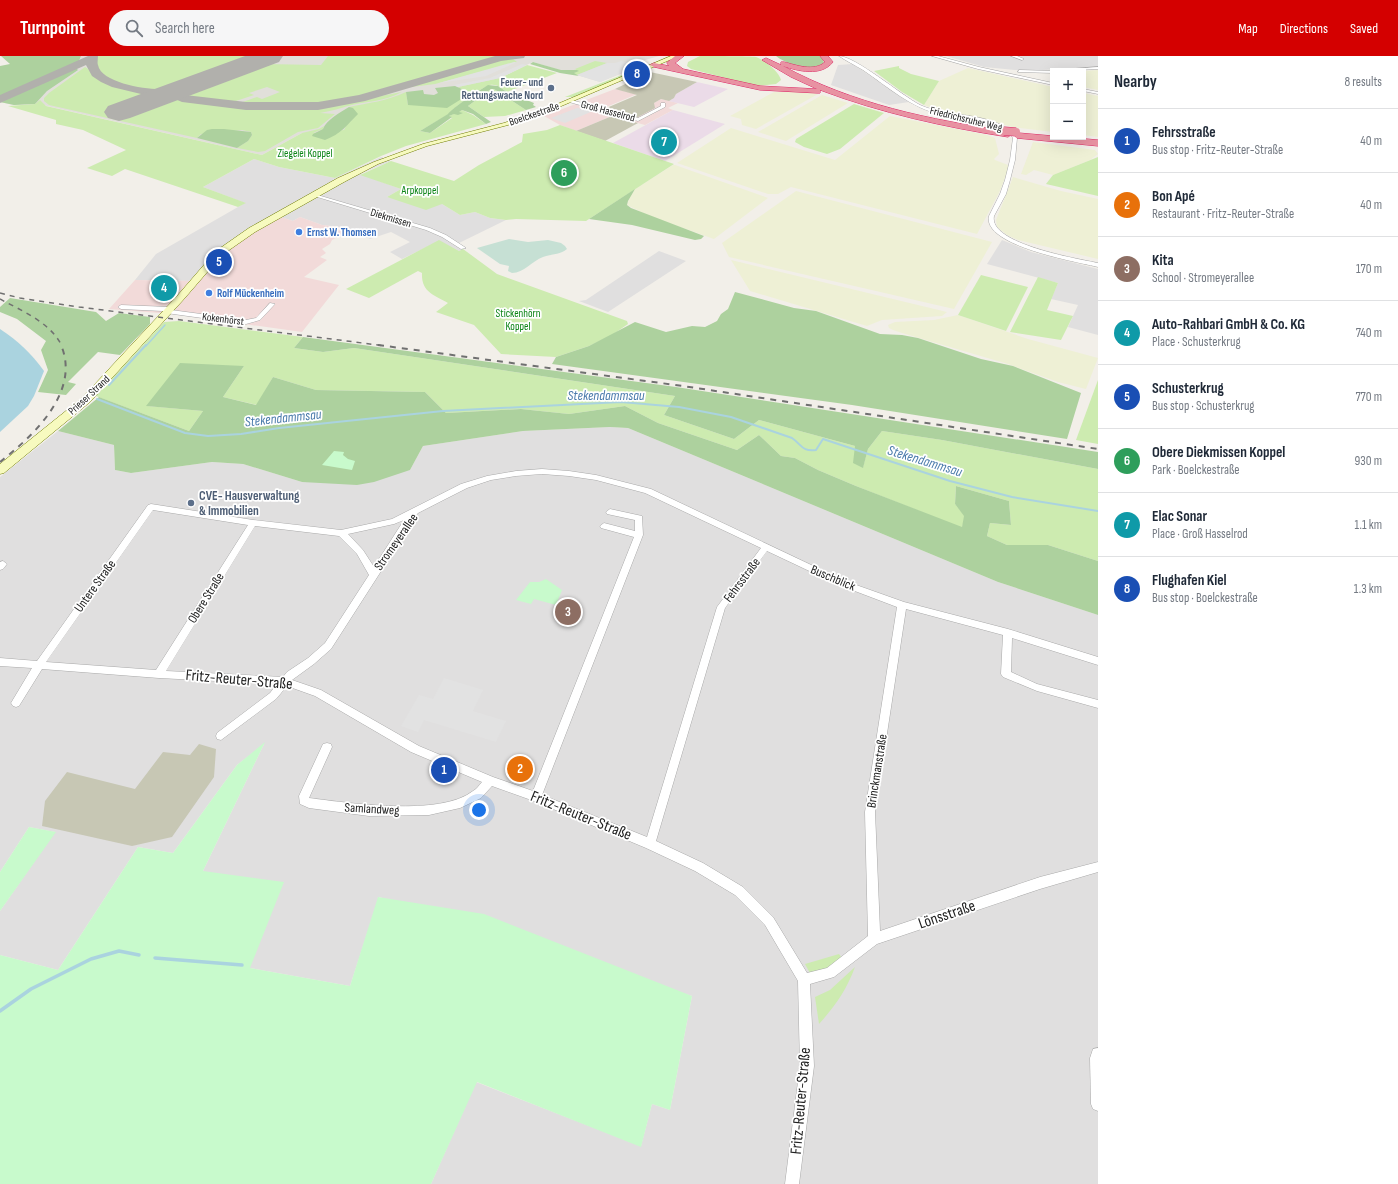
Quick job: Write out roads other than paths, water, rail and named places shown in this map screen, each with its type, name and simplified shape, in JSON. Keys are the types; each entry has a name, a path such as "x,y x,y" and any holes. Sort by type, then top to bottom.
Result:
{"highway":[{"path":"680,56 671,63 674,67 680,70"},
{"path":"767,58 793,67 810,69 827,65 829,61 824,56"},
{"path":"747,86 772,86 783,80 767,58"},
{"path":"767,58 801,79 846,97"},
{"path":"767,58 807,79 866,101 927,117 1012,133"},
{"path":"654,65 747,86 770,89 816,90 846,97 925,120 1050,137"},
{"path":"1064,140 1098,148"},
{"path":"1084,140 1098,141"}],"street":[{"name":"Boelckestraße","path":"316,195 341,180 387,159 425,145 506,124 571,100 676,56"},
{"name":"Friedrichsruher Weg","path":"841,56 901,96 926,109 947,115 983,121 1008,129 1015,138 1011,174 991,218 993,227 1003,236 1014,242 1034,249 1098,266"},
{"path":"934,56 978,68 1050,83"},
{"path":"1013,56 1022,59"},
{"path":"1086,69 1098,68"},
{"path":"1019,71 1050,72"},
{"path":"1086,91 1098,93"},
{"name":"Groß Hasselrod","path":"571,100 638,120 663,107 664,104"},
{"name":"Diekmissen","path":"316,195 428,229 463,248"},
{"name":"Prieser Strand","path":"0,470 86,400 181,297 219,253 252,230 316,195"},
{"name":"Kokenhörst","path":"121,307 168,310 246,322 258,319 272,304"},
{"name":"Stromeyerallee","path":"221,736 273,696 284,681 296,670 316,658 328,646 414,512 459,487 472,482 506,475 558,471 583,474 621,482 648,491 667,501"},
{"name":"Buschblick","path":"667,501 842,583 902,605 1008,633 1098,661"},
{"name":"Untere Straße","path":"16,703 39,665 151,507 253,523"},
{"path":"253,523 341,533 394,521 414,512"},
{"path":"536,797 639,535 639,518 610,512"},
{"name":"Obere Straße","path":"159,674 253,523"},
{"path":"604,526 639,535"},
{"path":"341,533 353,543 364,556 374,575"},
{"name":"Fehrsstraße","path":"650,844 721,607 766,547"},
{"name":"Brinckmanstraße","path":"874,939 870,812 902,605"},
{"path":"1008,633 1006,674 1011,678 1098,704"},
{"name":"Fritz-Reuter-Straße","path":"0,662 159,674 284,681 318,693 415,749 490,781 536,797 650,844 699,867 739,891 769,921 804,980 807,1066 792,1184"},
{"name":"Samlandweg","path":"327,747 304,796 304,801 309,803 369,811 429,810 456,805 476,795 490,781"},
{"name":"Lönsstraße","path":"804,980 830,973 874,939 1040,883 1098,867"},
{"path":"1098,1054 1096,1058 1098,1104"}],"water":[{"path":"0,329 24,348 44,371 34,396 28,406 0,432"}],"waterway":[{"path":"146,346 165,325"},
{"path":"109,385 146,345"},
{"name":"Stekendammsau","path":"97,399 185,433 208,436 241,434 279,428 443,411 621,402 679,407 731,417 792,438 808,450 816,450 823,439 950,481 1012,497 1098,511"},
{"path":"0,1011 31,989 91,959 119,951 139,955"},
{"path":"155,958 242,965"}],"railway":[{"path":"0,293 20,298 79,307 386,346"},
{"path":"0,299 43,324 57,338 62,346"},
{"path":"0,462 39,426 59,396 65,379 65,362 61,345"},
{"path":"378,345 683,386 1098,449"}],"place":[{"name":"Flughafen Kiel","path":"637,74"},
{"name":"Feuer- und Rettungswache Nord","path":"551,88"},
{"name":"Elac Sonar","path":"664,142"},
{"name":"Obere Diekmissen Koppel","path":"564,173"},
{"name":"Ernst W. Thomsen","path":"299,232"},
{"name":"Schusterkrug","path":"219,262"},
{"name":"Auto-Rahbari GmbH & Co. KG","path":"164,288"},
{"name":"Rolf Mückenheim","path":"209,293"},
{"name":"CVE- Hausverwaltung & Immobilien","path":"191,503"},
{"name":"Kita","path":"568,612"},
{"name":"Bon Apé","path":"520,769"},
{"name":"Fehrsstraße","path":"444,770"}],"park label":[{"name":"Ziegelei Koppel","path":"305,153"},
{"name":"Arpkoppel","path":"420,190"},
{"name":"Stickenhörn Koppel","path":"518,319"}]}
